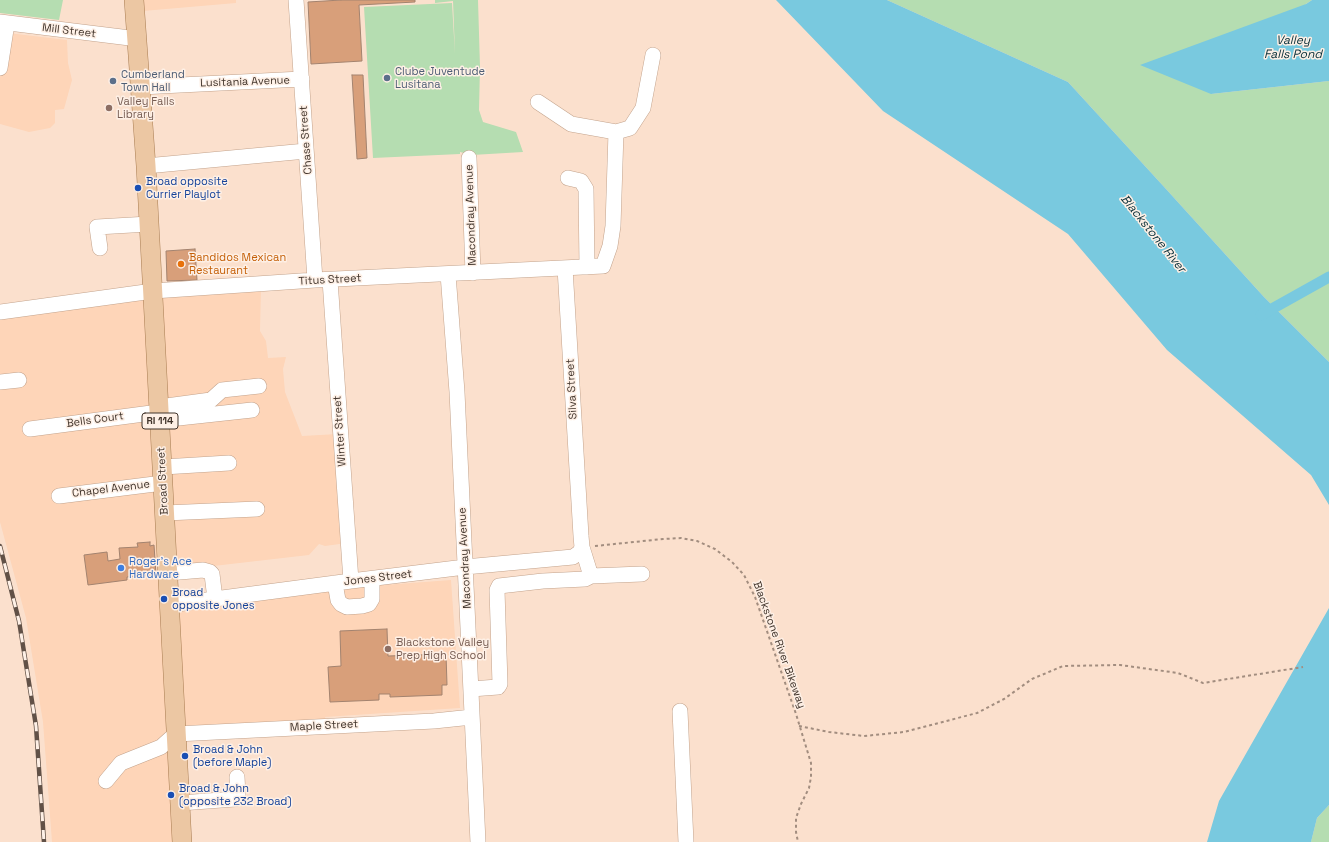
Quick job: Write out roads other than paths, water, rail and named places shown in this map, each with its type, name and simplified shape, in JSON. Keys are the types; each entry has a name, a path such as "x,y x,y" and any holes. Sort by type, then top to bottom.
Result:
{"main road":[{"name":"Broad Street","path":"134,0 146,166 182,842"}],"street":[{"name":"Chase Street","path":"296,0 315,280"},
{"name":"Mill Street","path":"3,22 138,39"},
{"path":"0,68 3,22"},
{"path":"538,102 571,124 616,132 630,128 643,108 653,55"},
{"name":"Lusitania Avenue","path":"140,86 302,79"},
{"path":"565,268 603,266 610,246 613,226 616,132"},
{"path":"146,166 306,151"},
{"name":"Macondray Avenue","path":"469,158 473,272"},
{"path":"568,178 581,181 586,189 587,267"},
{"path":"100,248 97,227 149,224"},
{"name":"Titus Street","path":"0,312 153,291 315,280 565,268"},
{"name":"Silva Street","path":"565,268 582,547 591,576"},
{"name":"Macondray Avenue","path":"448,274 457,392 478,842"},
{"name":"Winter Street","path":"330,280 350,581"},
{"path":"0,382 19,380"},
{"path":"160,413 211,400 218,392 222,390 260,386"},
{"path":"160,413 252,410"},
{"name":"Bells Court","path":"30,429 160,413"},
{"name":"Chapel Avenue","path":"59,496 229,463"},
{"path":"165,513 257,509"},
{"name":"Jones Street","path":"169,605 465,567 573,557 580,552 582,547"},
{"path":"168,573 203,570 210,572 212,574 215,599"},
{"path":"471,689 498,687 500,684 497,590 499,586 543,581 585,579 591,576 642,574"},
{"path":"335,583 338,600 341,604 347,607 362,606 369,604 372,599 372,579"},
{"path":"680,711 686,842"},
{"name":"Maple Street","path":"176,734 434,721 472,717"},
{"path":"106,781 121,763 161,747 176,734"},
{"path":"180,803 235,799 238,795 237,777"}],"water":[{"name":"Blackstone River","path":"776,0 887,0 1068,82 1264,297 1329,362 1329,505 1311,475 1167,350 1068,234 883,111"},
{"name":"Valley Falls Pond","path":"1312,0 1329,0 1329,81 1211,94 1140,65 1306,4"},
{"path":"1329,608 1329,805 1317,818 1311,842 1207,842 1219,801"}],"waterway":[{"path":"1261,315 1329,277"}],"railway":[{"path":"0,546 19,621 36,726 44,842"}],"place":[{"name":"Clube Juventude Lusitana","path":"387,78"},
{"name":"Cumberland Town Hall","path":"113,81"},
{"name":"Valley Falls Library","path":"109,108"},
{"name":"Broad opposite Currier Playlot","path":"138,188"},
{"name":"Bandidos Mexican Restaurant","path":"181,264"},
{"name":"Roger's Ace Hardware","path":"121,568"},
{"name":"Broad opposite Jones","path":"164,599"},
{"name":"Blackstone Valley Prep High School","path":"388,649"},
{"name":"Broad & John (before Maple)","path":"185,756"},
{"name":"Broad & John (opposite 232 Broad)","path":"171,795"}]}
